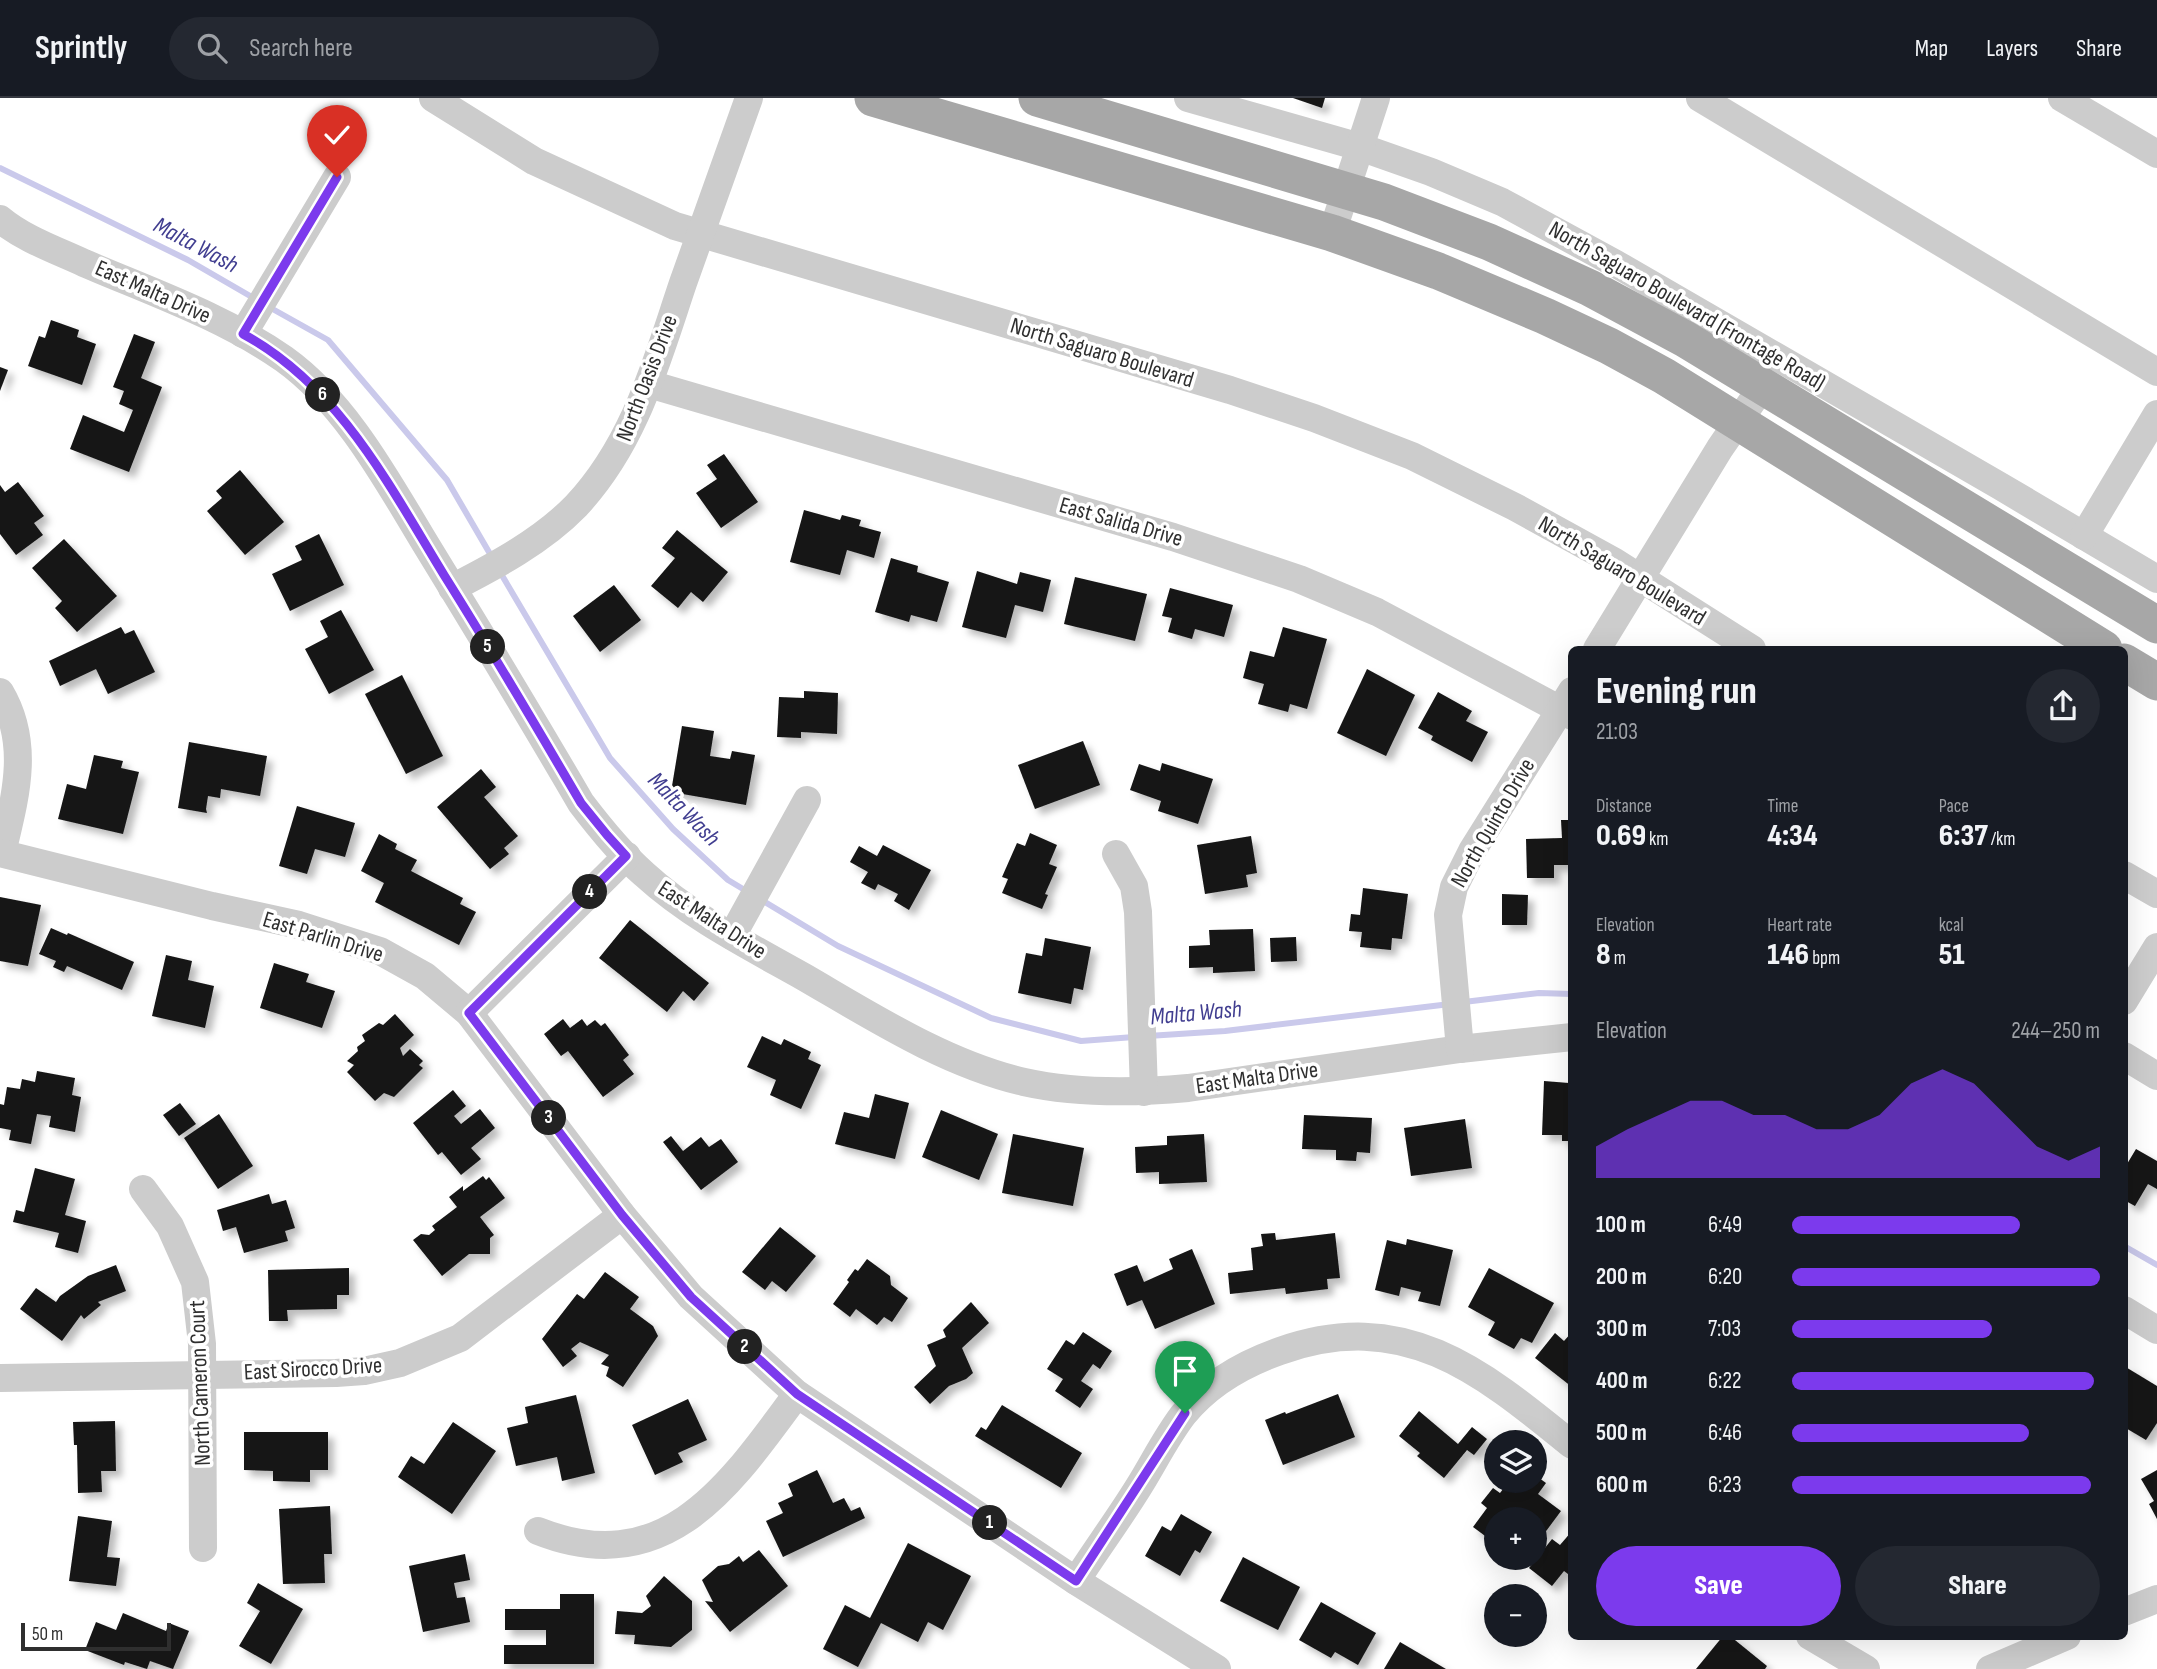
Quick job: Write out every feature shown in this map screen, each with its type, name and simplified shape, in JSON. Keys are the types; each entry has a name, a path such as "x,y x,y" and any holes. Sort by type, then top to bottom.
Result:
{"main road":[{"path":"873,98 1332,233 1438,271 1556,321 1664,376 2099,646"},
{"path":"1037,98 1384,202 1489,242 1590,288 1685,339 2157,625"},
{"path":"2128,664 2157,682"}],"street":[{"name":"North Saguaro Boulevard","path":"433,98 534,161 675,226 1230,390 1314,418 1412,456 1515,507 1615,562 1747,646"},
{"name":"North Oasis Drive","path":"452,588 485,571 543,534 574,508 614,459 649,384 749,98"},
{"name":"North Saguaro Boulevard (Frontage Road)","path":"1188,98 1360,148 1431,172 1502,202 1616,264 2157,579"},
{"path":"1332,233 1376,98"},
{"path":"1700,98 2157,372"},
{"path":"2062,98 2157,154"},
{"path":"243,334 337,177"},
{"name":"East Malta Drive","path":"0,219 11,228 42,244 243,334 287,361 338,412 377,465 581,803 626,856 688,910 924,1044 973,1065 1023,1081 1060,1087 1144,1092 1248,1080 1460,1049 1568,1037"},
{"name":"East Salida Drive","path":"649,384 1173,537 1299,579 1377,612 1568,705"},
{"path":"1599,646 1762,387"},
{"path":"2084,536 2157,414"},
{"path":"0,692 15,726 19,767 17,789 1,853"},
{"name":"North Quinto Drive","path":"1460,1049 1448,915 1454,887 1472,851 1568,705"},
{"path":"732,936 807,800"},
{"name":"East Parlin Drive","path":"1,853 299,925 380,951 425,976 469,1013 622,1215 691,1297 797,1394 1076,1581 1217,1669"},
{"path":"1116,854 1134,886 1138,912 1144,1092"},
{"path":"469,1013 626,856"},
{"path":"2128,877 2157,894"},
{"path":"2128,994 2157,947"},
{"path":"2128,1058 2157,1076"},
{"name":"North Cameron Court","path":"143,1189 170,1226 195,1282 203,1375 203,1548"},
{"name":"East Sirocco Drive","path":"0,1378 364,1371 401,1363 432,1352 488,1320 622,1215"},
{"path":"2128,1313 2157,1331"},
{"path":"1076,1581 1185,1413 1217,1383 1251,1362 1292,1347 1330,1339 1378,1337 1419,1345 1452,1359 1487,1379 1568,1442"},
{"path":"538,1531 562,1541 588,1545 620,1545 671,1529 711,1501 797,1394"},
{"path":"2128,1610 2157,1599"},
{"path":"1817,1640 1866,1669"},
{"path":"1990,1669 2058,1640"}],"building":[{"path":"1293,98 1325,98 1322,108"},
{"path":"51,320 79,330 77,337 96,344 82,385 28,366 39,336 45,338"},
{"path":"134,334 155,342 141,378 162,387 129,472 70,449 83,415 124,432 133,410 119,404 124,391 113,387"},
{"path":"0,367 8,370 0,391"},
{"path":"724,454 758,502 721,528 696,493 717,479 707,465"},
{"path":"240,470 284,522 245,555 207,511 222,498 216,491"},
{"path":"18,482 44,516 34,523 43,535 16,555 0,534 0,485 5,492"},
{"path":"804,510 840,520 842,515 861,520 859,526 881,532 874,558 847,550 840,575 790,562"},
{"path":"677,530 728,572 703,602 691,592 678,608 651,586 675,558 662,548"},
{"path":"319,534 344,585 290,611 272,574 302,560 295,546"},
{"path":"64,539 117,596 77,632 55,608 62,601 32,568"},
{"path":"891,558 918,566 917,572 949,582 937,622 911,615 909,622 875,612"},
{"path":"977,571 1017,584 1020,572 1051,580 1043,612 1015,605 1006,638 962,627"},
{"path":"1075,577 1147,594 1135,641 1064,624"},
{"path":"614,585 641,620 600,652 573,616"},
{"path":"1170,588 1233,605 1224,637 1195,629 1192,639 1168,632 1172,618 1162,616"},
{"path":"341,610 374,670 329,694 305,649 328,637 320,621"},
{"path":"121,627 125,634 134,630 155,672 108,694 96,669 60,686 49,661"},
{"path":"1283,627 1327,639 1307,709 1290,704 1288,712 1258,704 1264,684 1243,678 1250,651 1274,657"},
{"path":"1367,669 1415,695 1386,756 1337,733"},
{"path":"402,675 443,756 406,774 365,694"},
{"path":"804,691 838,693 837,734 801,732 801,738 777,737 779,697 804,698"},
{"path":"1438,692 1472,711 1466,721 1488,732 1472,762 1431,740 1433,736 1418,728"},
{"path":"682,726 714,731 710,756 730,759 732,751 755,755 746,805 671,792"},
{"path":"1083,741 1100,785 1035,809 1018,765"},
{"path":"189,742 267,756 260,796 221,789 220,798 208,796 207,813 178,808"},
{"path":"94,755 123,761 121,768 139,772 123,834 58,819 67,784 86,789"},
{"path":"1162,763 1213,779 1198,824 1158,811 1161,801 1130,790 1139,764 1160,771"},
{"path":"481,769 496,787 484,797 518,836 504,848 509,854 490,869 437,807"},
{"path":"297,806 355,823 345,857 315,849 307,874 279,866"},
{"path":"1561,820 1568,820 1568,865 1554,865 1554,878 1527,878 1526,839 1562,838"},
{"path":"1030,833 1057,845 1049,864 1057,867 1045,894 1048,895 1042,909 1002,893 1008,879 1002,877 1017,843 1025,846"},
{"path":"379,834 397,844 395,849 417,860 411,871 463,898 460,904 476,912 459,945 375,902 384,883 361,871"},
{"path":"1251,836 1257,873 1246,875 1248,887 1205,894 1197,845"},
{"path":"883,845 931,870 909,910 894,901 898,894 878,884 875,890 861,883 868,872 850,862 859,846 877,856"},
{"path":"1363,888 1408,894 1402,939 1392,938 1391,950 1360,947 1362,932 1349,931 1351,914 1360,915"},
{"path":"1502,894 1528,895 1527,925 1502,925"},
{"path":"0,897 41,905 28,966 0,961"},
{"path":"630,920 709,983 694,1001 683,991 667,1012 599,958"},
{"path":"51,928 134,962 122,990 67,966 64,972 53,967 56,961 39,954"},
{"path":"1253,929 1255,971 1213,973 1213,967 1189,968 1189,946 1210,945 1209,930"},
{"path":"1296,937 1297,961 1271,962 1270,938"},
{"path":"1045,938 1091,947 1083,990 1074,988 1071,1004 1018,993 1026,953 1042,956"},
{"path":"166,955 192,961 188,980 214,986 205,1028 152,1016"},
{"path":"274,963 309,974 306,982 335,991 322,1028 260,1008"},
{"path":"395,1014 414,1035 400,1048 403,1056 410,1049 423,1061 419,1065 423,1068 394,1097 384,1093 375,1101 347,1072 354,1065 347,1061 365,1041 362,1035 379,1023 383,1025"},
{"path":"563,1019 570,1028 582,1019 587,1026 595,1020 601,1026 605,1023 629,1055 623,1060 634,1074 603,1097 568,1051 561,1056 544,1034"},
{"path":"762,1036 781,1045 784,1039 811,1052 808,1059 821,1065 801,1109 770,1095 776,1080 747,1067"},
{"path":"37,1071 75,1078 72,1095 81,1097 75,1132 49,1127 51,1116 37,1114 31,1144 9,1140 11,1130 0,1128 0,1104 4,1105 7,1087 20,1089 22,1079 35,1082"},
{"path":"1544,1081 1568,1083 1568,1141 1562,1141 1562,1135 1542,1135"},
{"path":"453,1090 466,1106 454,1116 461,1124 480,1109 495,1128 471,1148 481,1159 461,1175 442,1152 438,1155 413,1123"},
{"path":"875,1094 909,1103 895,1159 835,1144 844,1112 869,1118"},
{"path":"180,1103 196,1124 179,1136 163,1115"},
{"path":"941,1110 998,1134 979,1180 922,1157"},
{"path":"219,1114 253,1166 218,1189 184,1138"},
{"path":"1304,1115 1372,1118 1370,1153 1357,1152 1356,1161 1336,1160 1336,1150 1302,1149"},
{"path":"1465,1119 1472,1168 1411,1176 1404,1128"},
{"path":"1013,1134 1084,1148 1073,1206 1002,1193"},
{"path":"1204,1134 1207,1182 1159,1184 1159,1172 1136,1173 1135,1147 1167,1145 1167,1136"},
{"path":"671,1136 683,1151 701,1137 709,1147 721,1139 738,1162 701,1190 663,1142"},
{"path":"2136,1149 2157,1161 2157,1189 2148,1184 2135,1206 2128,1202 2128,1162"},
{"path":"35,1168 75,1179 65,1215 86,1221 78,1253 55,1247 59,1233 13,1222 16,1210 24,1212"},
{"path":"483,1176 486,1180 489,1177 505,1198 480,1217 494,1235 490,1238 490,1254 469,1254 442,1276 413,1240 421,1234 429,1235 435,1230 432,1226 457,1207 449,1197 463,1186 463,1191"},
{"path":"269,1194 272,1204 286,1200 295,1228 285,1231 288,1241 244,1253 236,1227 223,1231 217,1210"},
{"path":"780,1227 816,1256 786,1292 772,1281 765,1290 742,1272"},
{"path":"1275,1233 1276,1240 1335,1233 1340,1278 1327,1279 1328,1289 1286,1294 1285,1288 1230,1294 1228,1273 1253,1270 1251,1248 1263,1246 1261,1234"},
{"path":"1407,1239 1453,1250 1440,1306 1418,1301 1421,1292 1401,1287 1399,1296 1375,1290 1387,1240 1406,1245"},
{"path":"1192,1249 1215,1304 1155,1329 1142,1300 1127,1306 1114,1274 1137,1265 1144,1282 1173,1269 1169,1259"},
{"path":"867,1259 890,1276 891,1285 908,1298 892,1322 884,1317 877,1325 856,1309 850,1317 833,1304 855,1269 858,1271"},
{"path":"116,1265 126,1291 98,1302 101,1305 84,1319 81,1315 62,1341 20,1309 36,1288 56,1302 60,1296 88,1276"},
{"path":"349,1268 349,1295 337,1295 337,1309 287,1310 288,1321 269,1321 268,1270"},
{"path":"1489,1268 1554,1303 1532,1343 1521,1338 1514,1349 1488,1335 1495,1322 1468,1307"},
{"path":"605,1272 639,1297 630,1309 653,1326 658,1336 623,1387 606,1376 609,1367 601,1364 609,1355 580,1342 571,1349 577,1356 563,1367 542,1339 577,1294 584,1299"},
{"path":"971,1302 989,1323 962,1348 973,1373 949,1386 930,1404 914,1387 936,1366 927,1345 946,1337 943,1330"},
{"path":"1083,1332 1112,1351 1100,1369 1093,1364 1081,1381 1093,1389 1080,1408 1055,1391 1063,1379 1047,1369 1066,1340 1074,1345"},
{"path":"1555,1333 1564,1341 1568,1336 1568,1384 1535,1358"},
{"path":"2128,1368 2157,1386 2157,1423 2146,1440 2128,1429"},
{"path":"1338,1394 1355,1437 1283,1465 1265,1420"},
{"path":"576,1395 595,1473 562,1481 557,1457 516,1466 507,1428 528,1423 525,1407"},
{"path":"688,1399 707,1440 678,1453 683,1462 655,1475 632,1425"},
{"path":"1002,1405 1082,1453 1061,1488 975,1436 981,1427 986,1430"},
{"path":"1419,1411 1458,1444 1472,1427 1484,1437 1484,1443 1474,1455 1467,1450 1444,1478 1417,1456 1420,1453 1399,1436"},
{"path":"115,1421 116,1471 101,1471 102,1492 78,1493 77,1445 74,1445 73,1422"},
{"path":"453,1422 496,1451 452,1514 398,1477 411,1456 424,1464"},
{"path":"244,1432 328,1432 328,1470 310,1470 310,1482 273,1481 273,1471 244,1470"},
{"path":"817,1470 833,1503 844,1498 851,1511 860,1507 865,1518 783,1557 766,1521 783,1513 778,1503 793,1496 788,1484"},
{"path":"2157,1470 2157,1519 2149,1504 2154,1501 2141,1479"},
{"path":"1489,1493 1539,1493 1561,1511 1547,1530 1547,1507 1486,1507 1481,1503"},
{"path":"330,1506 332,1554 324,1554 325,1583 283,1584 279,1509"},
{"path":"1484,1512 1484,1535 1473,1527"},
{"path":"1181,1514 1212,1532 1200,1553 1195,1550 1180,1576 1145,1556 1162,1526 1171,1531"},
{"path":"78,1516 112,1521 107,1557 120,1558 116,1586 69,1581"},
{"path":"1568,1536 1568,1574 1564,1571 1552,1586 1532,1570 1547,1570 1547,1545 1552,1539 1560,1545"},
{"path":"908,1543 971,1576 943,1630 928,1622 918,1642 881,1623 858,1667 823,1649 845,1605 870,1618"},
{"path":"759,1550 788,1586 730,1632 705,1601 713,1602 702,1580 718,1566 729,1564 739,1556 743,1562"},
{"path":"465,1554 470,1580 454,1583 457,1598 465,1597 470,1622 423,1632 409,1566"},
{"path":"1243,1557 1300,1587 1278,1630 1220,1601"},
{"path":"664,1576 692,1601 692,1630 671,1647 634,1644 635,1635 615,1634 617,1611 642,1613 651,1606 646,1596"},
{"path":"258,1583 303,1609 271,1664 239,1646 260,1611 247,1603"},
{"path":"560,1594 594,1594 594,1664 504,1664 504,1645 546,1645 546,1630 505,1630 505,1609 560,1609"},
{"path":"1321,1602 1376,1633 1358,1665 1335,1652 1331,1658 1299,1640"},
{"path":"123,1613 166,1631 169,1623 189,1631 173,1669 150,1661 147,1669 125,1662 124,1665 85,1650 96,1622 116,1630"},
{"path":"1720,1640 1735,1640 1767,1666 1765,1669 1696,1669"},
{"path":"1400,1642 1446,1669 1384,1669"}],"waterway":[{"name":"Malta Wash","path":"0,168 188,260 257,300"},
{"name":"Malta Wash","path":"269,307 328,340 447,480 493,559"},
{"name":"Malta Wash","path":"500,572 610,758 673,829 728,880 748,892"},
{"name":"Malta Wash","path":"760,899 838,946 991,1018 1081,1041 1134,1037"},
{"name":"Malta Wash","path":"1464,1002 1539,993 1568,994"},
{"name":"Malta Wash","path":"1148,1036 1225,1031 1450,1004"},
{"name":"Malta Wash","path":"2128,1248 2157,1265"}],"route":[{"path":"337,177 243,334 287,361 318,390 357,436 581,803 626,856 469,1013 622,1215 691,1297 797,1394 1076,1581 1185,1413"}]}
